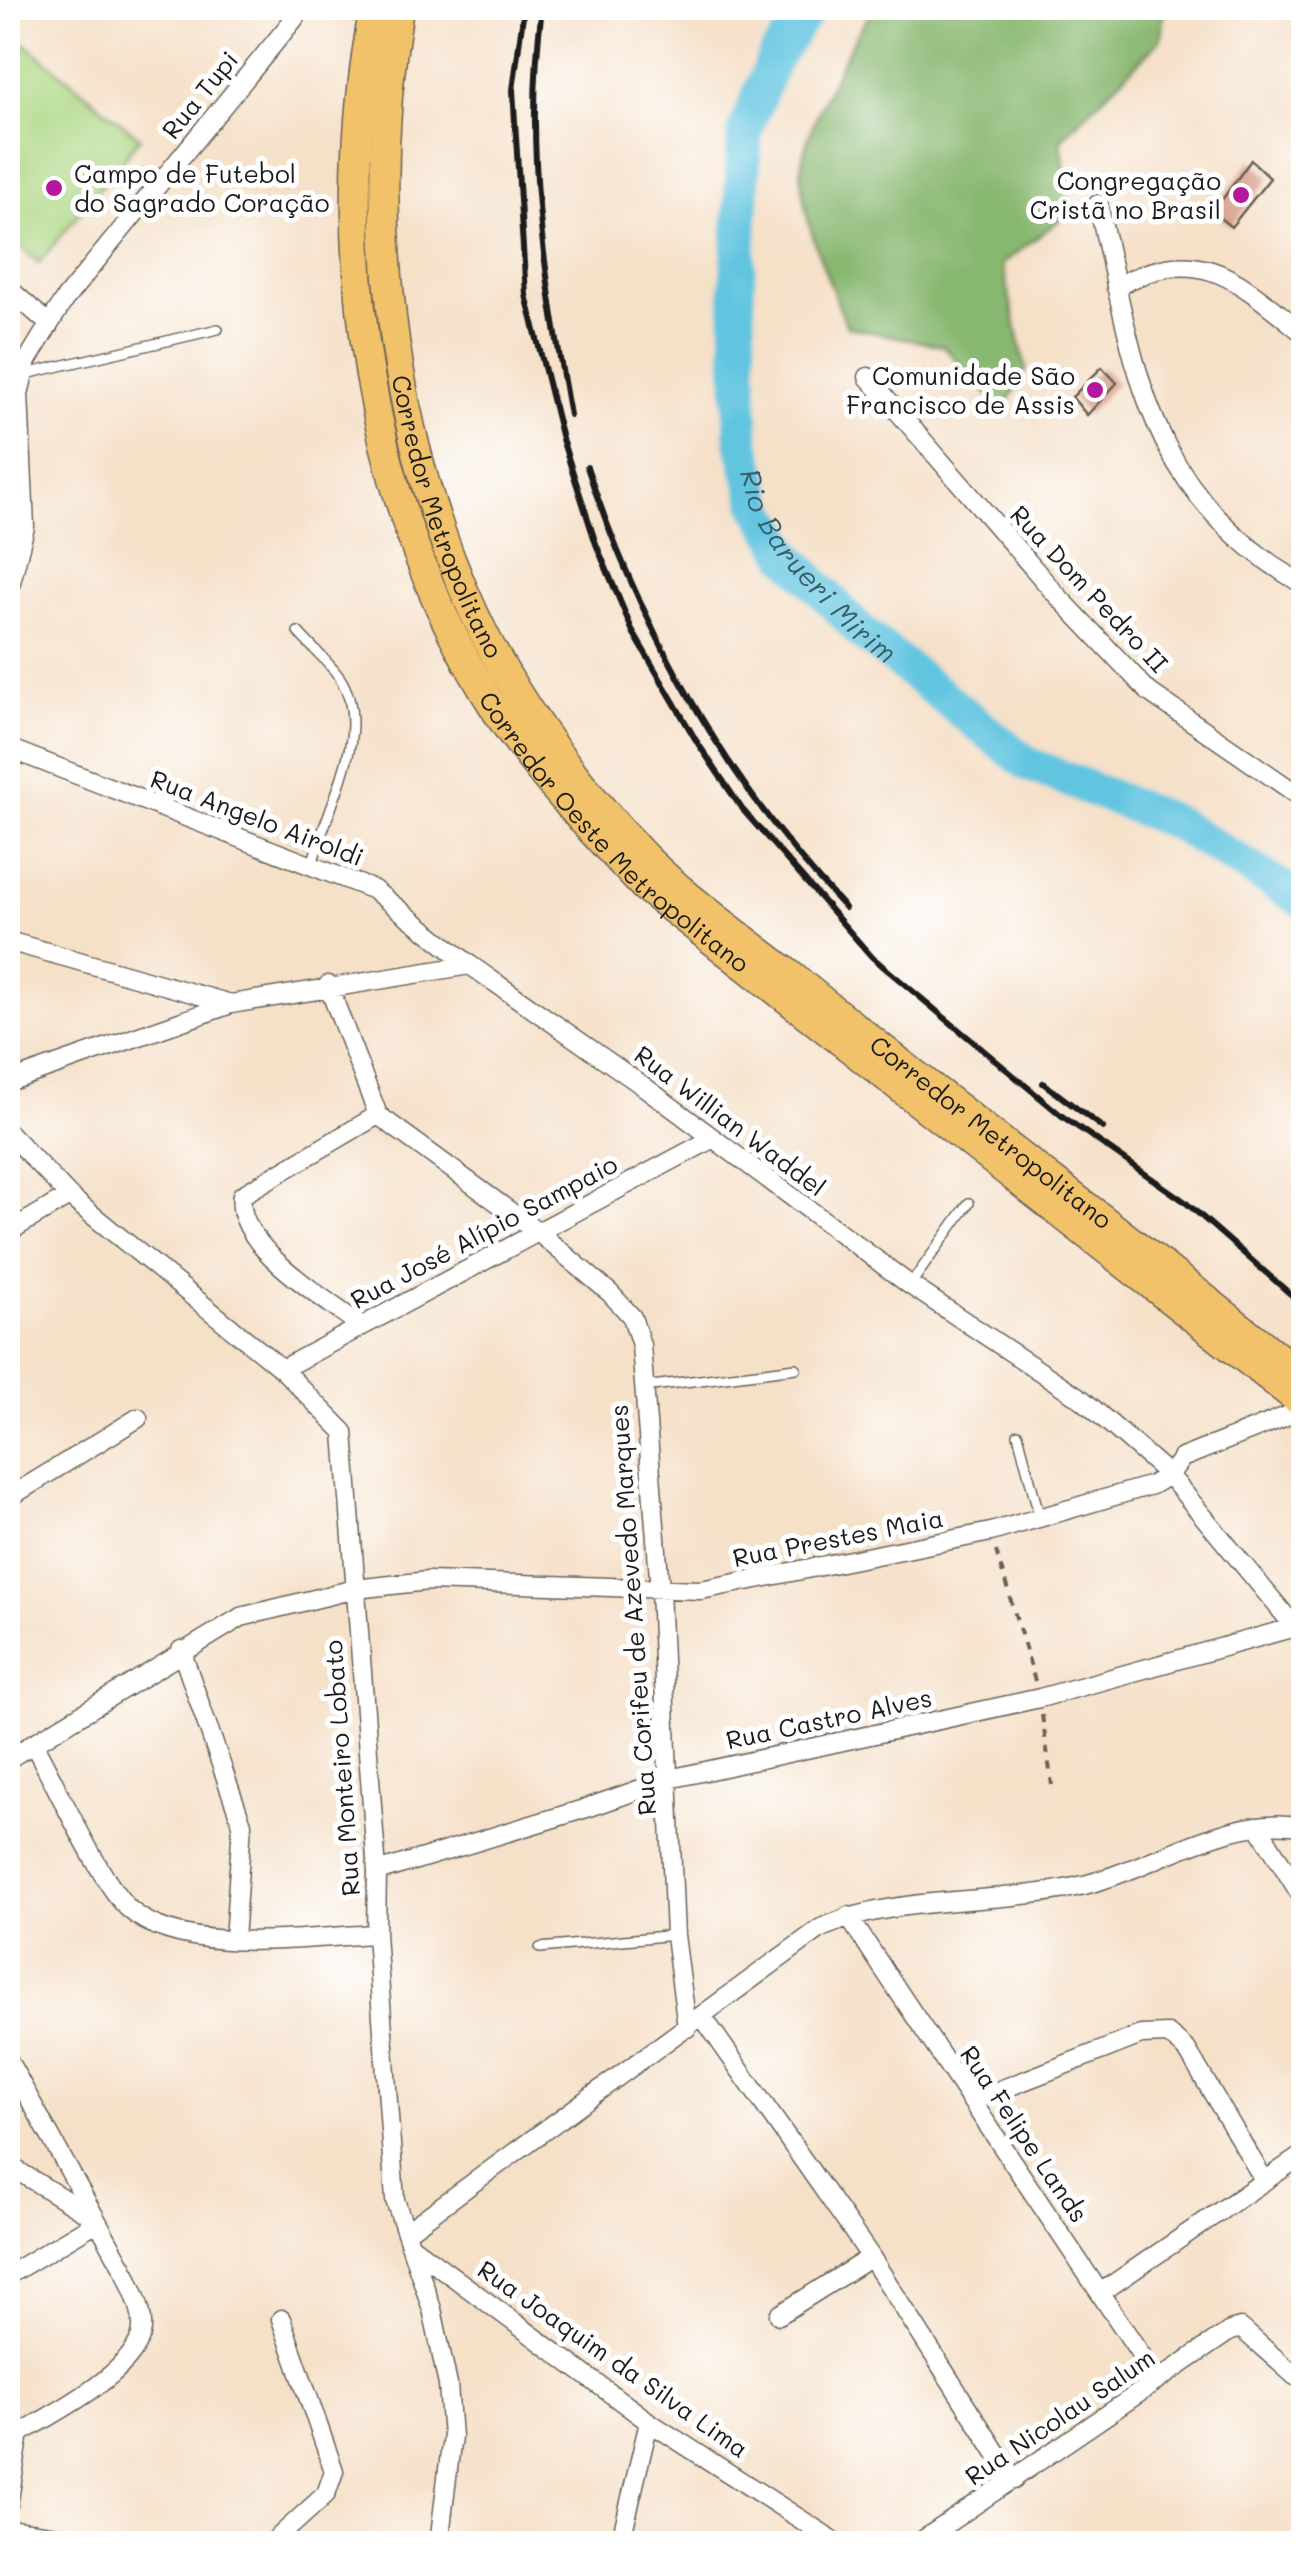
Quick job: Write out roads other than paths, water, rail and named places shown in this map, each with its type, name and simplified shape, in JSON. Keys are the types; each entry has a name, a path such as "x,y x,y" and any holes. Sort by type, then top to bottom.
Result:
{"main road":[{"name":"Corredor Oeste Metropolitano","path":"374,8 367,43 359,171 358,268 373,404 393,482 438,603 498,713 570,809 644,887 1304,1407"},
{"name":"Corredor Metropolitano","path":"399,8 391,56 386,176 392,318 424,479 474,612 523,700 576,778 637,849 879,1047 1217,1306 1304,1378"},
{"path":"358,268 389,268"}],"street":[{"name":"Rua Tupi","path":"8,594 20,558 24,489 19,394 25,368 49,324 303,8"},
{"path":"1098,204 1136,375 1167,451 1221,526 1304,584"},
{"path":"1116,287 1137,276 1194,265 1209,268 1223,272 1304,334"},
{"path":"8,288 49,324"},
{"path":"8,388 25,368"},
{"name":"Rua Dom Pedro II","path":"868,377 1054,592 1149,692 1304,799"},
{"path":"8,477 24,489"},
{"name":"Rua Angelo Airoldi","path":"8,748 374,890 470,966"},
{"path":"8,940 231,1004"},
{"path":"8,1082 231,1004 328,985 470,966"},
{"name":"Rua Willian Waddel","path":"470,966 646,1088 710,1140 910,1285 1082,1400 1169,1476 1299,1633"},
{"path":"328,985 378,1115 242,1195 240,1209 246,1227 271,1256 361,1326"},
{"name":"Rua Corifeu de Azevedo Marques","path":"378,1115 538,1232 632,1317 641,1345 660,1590 675,1935 695,2022 871,2257 1014,2480"},
{"name":"Rua Monteiro Lobato","path":"8,1132 69,1196 282,1368 344,1432 377,1872 376,1934 395,2200 432,2309 448,2384 452,2436 439,2544"},
{"name":"Rua José Alípio Sampaio","path":"282,1368 710,1140"},
{"path":"8,1232 69,1196"},
{"name":"Rua Prestes Maia","path":"8,1759 86,1714 180,1650 241,1617 300,1606 355,1589 428,1581 660,1590 700,1590 748,1582 1040,1519 1169,1476 1182,1458 1304,1407"},
{"path":"8,1498 138,1418"},
{"name":"Rua Castro Alves","path":"377,1872 587,1808 669,1778 1040,1698 1299,1633"},
{"path":"180,1650 242,1824 234,1940"},
{"path":"33,1743 128,1908 172,1931 234,1940 376,1934"},
{"path":"408,2239 821,1928 848,1916 1088,1884 1258,1826 1304,1827"},
{"path":"1258,1826 1304,1900"},
{"name":"Rua Felipe Lands","path":"848,1916 1158,2380"},
{"path":"972,2101 1141,2034 1168,2034 1186,2050 1264,2180"},
{"path":"8,2060 92,2219 127,2275 140,2310 142,2332 133,2353 106,2379 14,2436 8,2505"},
{"path":"1100,2292 1304,2154"},
{"path":"8,2164 92,2219"},
{"path":"8,2275 92,2219"},
{"name":"Rua Joaquim da Silva Lima","path":"408,2239 649,2422 839,2544"},
{"path":"779,2315 871,2257"},
{"path":"271,2544 326,2494 334,2471 281,2319"},
{"name":"Rua Nicolau Salum","path":"917,2544 1230,2330 1241,2328 1251,2334 1295,2376 1304,2378"},
{"path":"620,2544 649,2422"},
{"path":"8,2529 111,2544"}],"lane":[{"path":"25,368 218,329"},
{"path":"298,632 340,678 353,708 349,753 312,866"},
{"path":"910,1285 968,1203"},
{"path":"644,1387 796,1368"},
{"path":"1018,1434 1040,1519"},
{"path":"540,1948 675,1935"}],"waterway":[{"name":"Rio Barueri Mirim","path":"809,8 774,59 745,130 737,288 742,440 759,507 788,555 861,632 1028,764 1176,823 1304,901"}],"railway":[{"path":"524,8 513,90 526,295 562,439 596,544 633,632 697,742 742,809 872,957 1062,1116 1184,1201 1304,1306"},
{"path":"542,8 536,162 545,262 570,415"},
{"path":"587,467 633,587 692,702 763,810 845,908"},
{"path":"1043,1083 1103,1128"}],"place":[{"name":"Campo de Futebol do Sagrado Coração","path":"54,188"},
{"name":"Congregação Cristã no Brasil","path":"1241,195"},
{"name":"Comunidade São Francisco de Assis","path":"1095,390"}]}
